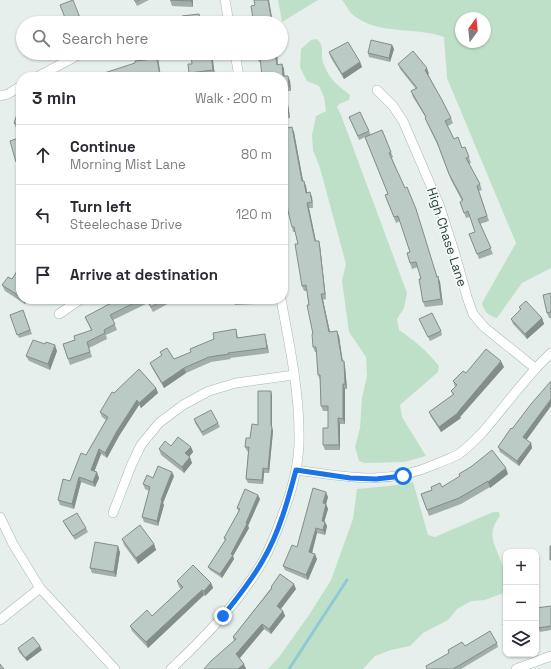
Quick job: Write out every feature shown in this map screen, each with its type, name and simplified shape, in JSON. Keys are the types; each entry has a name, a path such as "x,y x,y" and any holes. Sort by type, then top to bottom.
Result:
{"street":[{"path":"225,0 228,16"},
{"path":"46,72 69,60"},
{"path":"236,60 238,72"},
{"path":"0,96 8,94 16,89"},
{"name":"High Chase Lane","path":"377,90 398,113 440,207 473,314 484,327 535,368"},
{"path":"59,314 73,304"},
{"path":"171,669 223,616 246,587 263,560 272,542 288,499 296,470 299,436 299,405 282,304"},
{"path":"296,470 350,478 376,479 403,476 430,467 458,454 481,434 535,368 551,353"},
{"path":"113,513 131,466 141,445 159,423 184,405 209,391 236,382 294,375"},
{"path":"0,517 13,544 40,588 115,669"},
{"path":"0,620 40,588"},
{"path":"516,669 551,656"}],"green space":[{"path":"278,0 318,0 288,18 288,16 281,16"},
{"path":"342,0 551,0 551,268 522,283 497,318 487,313 482,303 516,243 447,78 444,37 421,32 374,26 363,22 350,12"},
{"path":"317,39 322,49 322,60 330,77 350,95 349,100 339,104 337,107 407,293 404,308 397,319 399,330 420,346 439,366 438,372 400,405 402,417 426,456 404,462 365,463 359,461 355,447 360,428 362,398 367,376 366,357 349,332 342,281 346,264 320,168 313,150 312,135 316,116 326,111 324,97 319,86 307,81 300,67 301,49 311,40"},
{"path":"413,482 428,535 435,537 493,512 499,512 500,516 493,529 492,535 503,568 503,593 485,600 471,601 457,609 448,620 423,633 410,646 391,650 375,656 363,669 268,669 279,657 309,615 331,580 353,519 357,489"}],"building":[{"path":"73,0 79,16 64,16 60,5"},
{"path":"170,0 191,0 191,1"},
{"path":"254,0 268,0 271,16 253,16 251,6 255,5"},
{"path":"199,14 199,16 182,16"},
{"path":"371,40 392,45 389,58 368,53"},
{"path":"348,42 360,62 342,74 329,52"},
{"path":"413,51 427,68 425,70 451,118 445,121 454,139 458,137 462,148 465,147 469,157 466,158 480,184 477,186 487,216 478,219 491,248 477,254 469,234 475,232 468,211 464,213 460,202 463,200 449,174 437,142 425,118 426,117 411,91 417,88 398,64"},
{"path":"157,60 159,72 107,72 135,63 135,61"},
{"path":"192,60 212,60 213,70 189,72 188,64 192,64"},
{"path":"260,60 276,60 277,65 282,64 283,72 262,72"},
{"path":"360,112 369,131 358,136 349,117"},
{"path":"292,127 302,181 304,181 306,193 310,192 312,202 307,203 315,241 319,241 325,294 321,294 329,332 337,331 342,361 344,361 345,384 343,384 343,419 338,418 339,445 323,445 323,428 328,428 328,406 321,406 320,375 318,375 316,347 313,347 313,334 307,305 309,305 306,285 302,286 295,244 298,244 288,211 288,128"},
{"path":"382,130 391,152 389,153 405,188 407,187 416,209 437,277 438,276 441,299 423,302 419,279 421,279 416,262 410,263 407,253 410,252 398,216 394,217 385,195 388,194 365,137"},
{"path":"16,139 16,162 10,141"},
{"path":"16,273 16,294 2,285 8,277 12,279"},
{"path":"551,293 551,312 547,313 543,295"},
{"path":"526,301 542,318 525,334 511,319 521,309 519,307"},
{"path":"109,304 132,304 110,315 115,324 104,330 105,333 87,342 90,352 68,359 63,344 75,340 74,336 92,330 85,317"},
{"path":"149,304 157,304 151,307"},
{"path":"23,310 30,330 17,335 10,315"},
{"path":"432,313 441,331 428,337 419,319"},
{"path":"236,329 237,338 265,334 267,348 209,357 184,368 162,383 150,363 162,355 160,352 167,348 174,359 191,352 190,349 214,339 213,333"},
{"path":"33,340 45,344 46,342 55,345 48,364 26,356"},
{"path":"486,349 501,361 458,413 439,427 429,412 454,394 451,391 457,385 453,381 463,371 466,373"},
{"path":"139,369 156,388 139,403 137,400 105,453 99,449 91,470 97,472 93,482 79,477 72,504 58,500 63,479 70,481 81,453 86,455 108,417 100,412 112,392 114,393"},
{"path":"551,381 551,399 523,437 531,443 517,461 498,447 511,428 512,429"},
{"path":"258,391 271,391 272,427 268,469 263,468 262,480 246,479 249,447 245,447 246,438 250,438 252,424 258,425"},
{"path":"211,410 218,423 202,432 194,419"},
{"path":"178,437 191,447 185,453 190,457 182,467 159,449 165,441 171,446"},
{"path":"492,450 506,468 488,482 459,498 427,510 421,494 432,490 431,487 440,483 442,487 460,476 459,474"},
{"path":"158,466 172,472 161,500 157,521 142,517 150,487 143,484 147,475 153,478"},
{"path":"313,488 326,492 323,503 326,504 322,521 325,522 323,530 316,528 309,552 315,554 306,575 283,566 292,545 297,547"},
{"path":"245,489 258,495 246,523 247,524 231,554 233,555 220,574 208,567 226,539 224,538 240,509 237,508"},
{"path":"77,513 86,528 73,536 63,521"},
{"path":"140,525 154,544 136,558 122,539"},
{"path":"95,542 118,546 114,572 90,568"},
{"path":"551,546 551,560 550,560"},
{"path":"193,565 211,583 204,591 202,590 146,642 130,626 147,610 152,616 183,587 177,581"},
{"path":"280,574 294,584 277,606 283,611 269,629 262,624 236,654 244,664 238,669 204,669 236,639 233,637 272,588 271,587"},
{"path":"551,606 551,626 539,628 539,608"},
{"path":"490,631 497,643 453,669 427,669 426,666 449,653 448,650 462,642 465,646"},
{"path":"33,637 40,646 25,658 18,648"}],"waterway":[{"path":"289,669 347,580"}],"route":[{"path":"223,616 246,587 263,560 272,542 288,499 296,470 350,478 376,479 403,476"}]}
